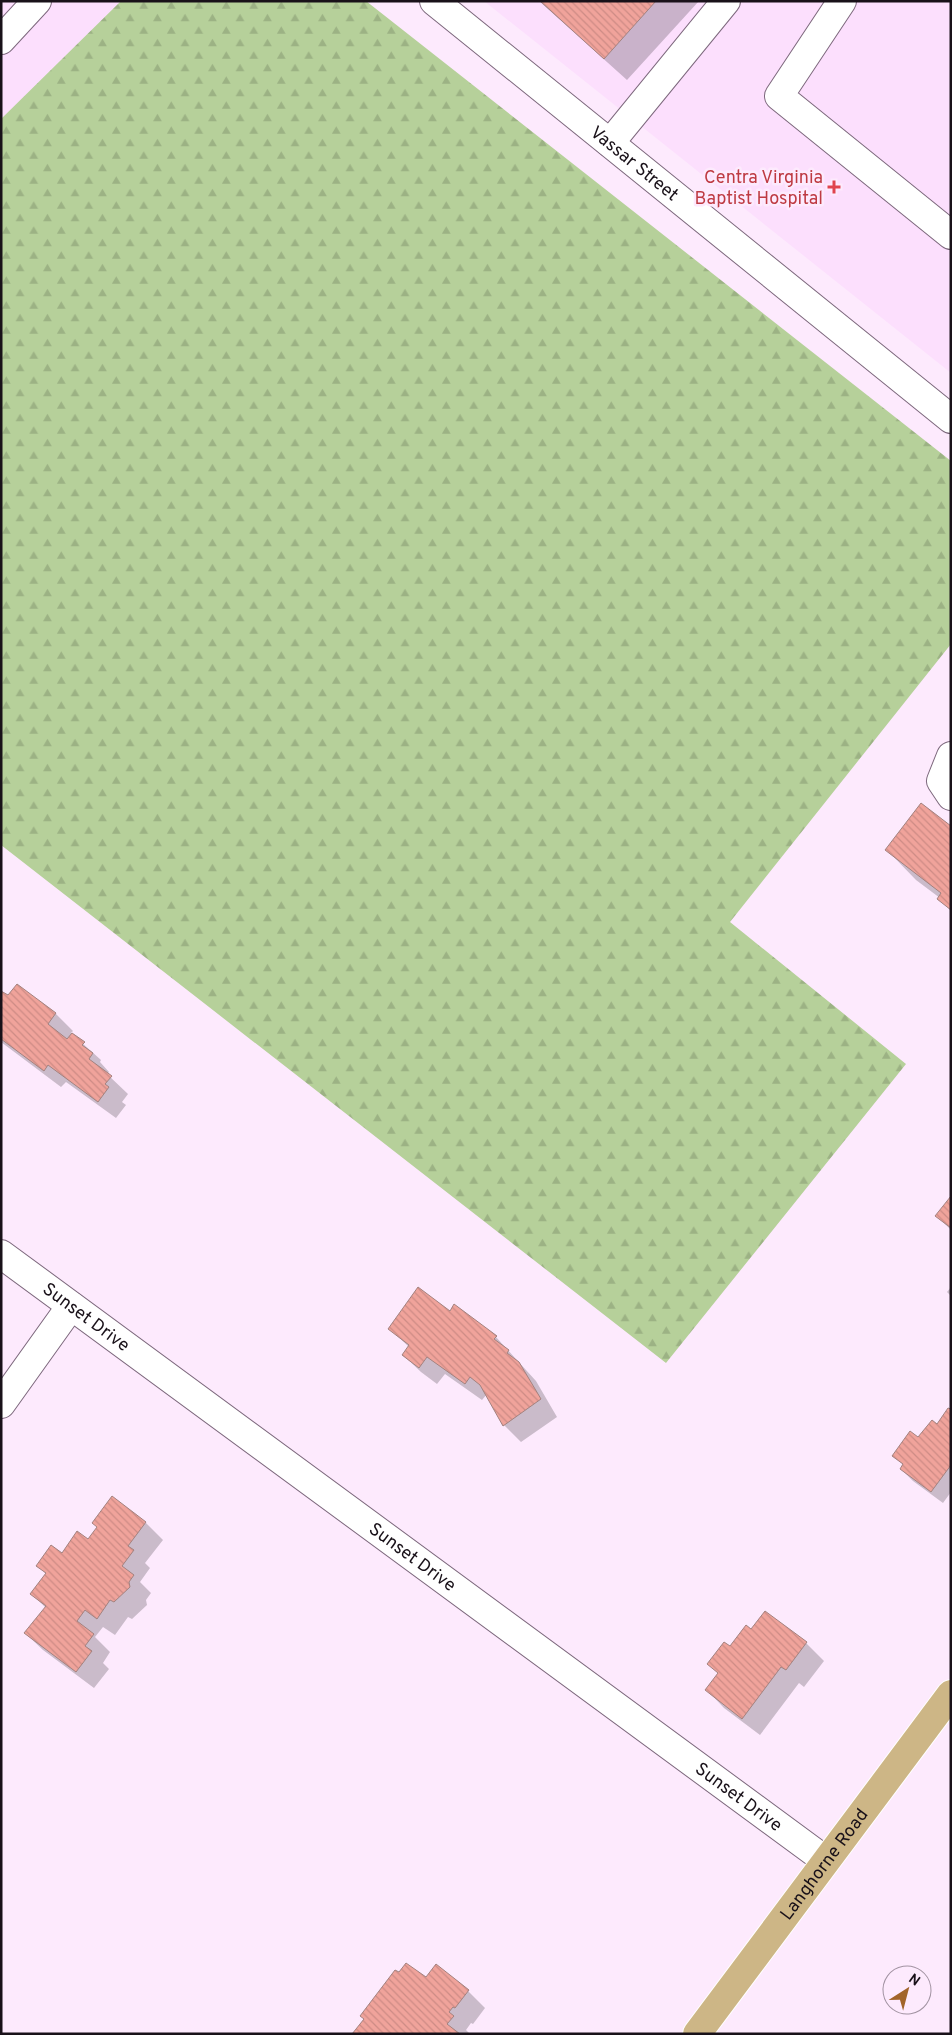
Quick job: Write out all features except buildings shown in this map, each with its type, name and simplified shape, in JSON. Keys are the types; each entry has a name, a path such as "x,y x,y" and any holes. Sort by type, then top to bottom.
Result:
{"main road":[{"name":"Langhorne Road","path":"697,2034 771,1937 825,1860 951,1694"}],"street":[{"path":"1,40 37,1"},
{"name":"Vassar Street","path":"434,1 951,419"},
{"path":"610,143 726,1"},
{"path":"842,1 779,96 951,235"},
{"path":"951,756 941,781 951,796"},
{"name":"Sunset Drive","path":"1,1254 825,1860"},
{"path":"1,1404 71,1306"}],"shaded area":[{"path":"1,1 121,1 1,119"},
{"name":"Centra Virginia Baptist Hospital","path":"484,1 951,1 951,373"}],"green space":[{"path":"121,1 366,1 951,461 951,644 730,922 906,1064 666,1363 1,845 1,119"}],"place":[{"name":"Centra Virginia Baptist Hospital","path":"834,187"}]}
